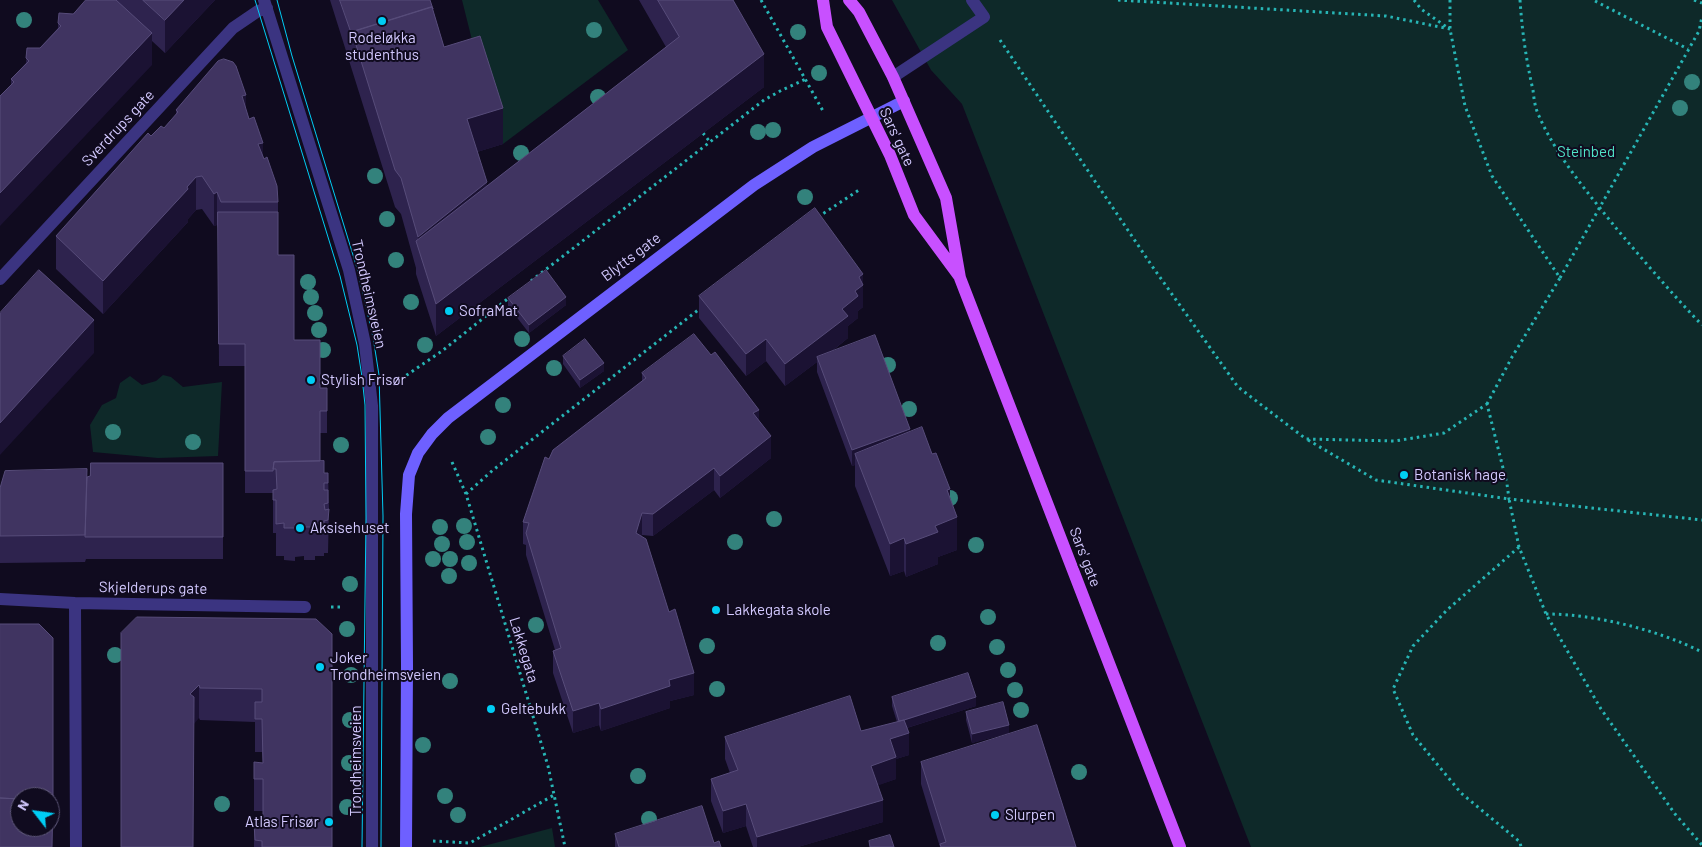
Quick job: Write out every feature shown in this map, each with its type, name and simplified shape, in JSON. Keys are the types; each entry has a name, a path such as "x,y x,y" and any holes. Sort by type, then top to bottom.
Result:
{"main road":[{"name":"Sars' gate","path":"823,0 827,27 890,155 914,215 960,278"},
{"name":"Sars' gate","path":"849,0 859,12 893,77 946,198 960,278 1180,847"}],"street":[{"path":"893,77 984,17 972,0"},
{"name":"Sverdrups gate","path":"0,279 233,28 266,4"},
{"name":"Trondheimsveien","path":"266,4 349,270 367,361 372,406 373,444 372,847"},
{"name":"Blytts gate","path":"406,847 406,514 409,475 418,453 432,434 448,418 754,185 813,147 904,102"},
{"name":"Skjelderups gate","path":"0,598 76,603 305,607"},
{"path":"76,603 76,847"}],"path":[{"path":"760,0 824,114"},
{"path":"1118,0 1386,16 1450,29"},
{"path":"1414,0 1421,9 1450,29"},
{"path":"1450,0 1450,29 1466,106 1492,176 1560,278"},
{"path":"1520,0 1522,30 1538,114 1555,146 1581,185 1670,292 1702,325"},
{"path":"1694,0 1702,3"},
{"path":"1595,1 1688,49"},
{"path":"984,17 1152,266 1238,387 1306,439 1376,480 1509,498 1702,520"},
{"path":"1306,439 1395,441 1444,433 1487,404 1512,357 1600,208 1698,31 1702,17"},
{"path":"530,282 764,100 806,79"},
{"path":"703,133 710,142"},
{"path":"812,222 859,190"},
{"path":"401,379 442,351 515,294"},
{"path":"466,494 493,470 703,306"},
{"path":"1487,404 1507,484 1519,547 1546,614 1601,709 1675,814 1702,845"},
{"name":"Lakkegata","path":"452,462 466,494 548,766 565,847"},
{"path":"1519,547 1448,610 1412,646 1392,689 1413,735 1461,793 1520,842 1521,847"},
{"path":"1546,614 1566,614 1619,623 1685,644 1702,652"},
{"path":"428,840 470,843 554,795"}],"green space":[{"path":"462,0 598,0 628,50 503,144 480,72"},
{"name":"Botanisk hage","path":"892,0 1702,0 1702,847 1251,847 962,104 931,70"},
{"path":"163,375 171,377 183,387 222,382 218,456 158,458 93,452 90,425 102,405 116,398 120,383 130,376 142,385 156,381"},
{"path":"552,828 555,847 480,847"}],"building":[{"path":"86,0 116,0 152,33 0,193 0,96 14,82 11,79 29,61 26,58 27,48 40,48 61,26 58,23 59,13 73,14"},
{"path":"143,0 184,0 165,20"},
{"path":"340,0 430,0 433,9 432,7 352,32 352,35"},
{"path":"658,0 733,0 764,54 436,304 416,241 679,37"},
{"path":"432,7 444,47 480,36 503,108 467,119 487,182 418,237 401,178 395,170 352,32"},
{"path":"224,59 233,62 236,66 246,95 242,96 249,119 254,117 263,143 258,144 264,159 267,157 277,186 278,202 221,202 217,192 214,194 202,176 196,177 187,187 188,189 103,281 56,236 148,133 151,136 161,126 164,128 178,112 176,110 218,61"},
{"path":"815,208 863,274 859,277 863,285 855,291 858,296 842,309 848,316 785,364 766,339 746,354 699,296"},
{"path":"218,212 278,212 278,255 294,255 294,340 320,340 320,388 327,388 327,411 320,411 320,461 274,462 273,471 245,471 245,344 219,344"},
{"path":"39,270 94,320 0,423 0,313"},
{"path":"546,270 566,297 529,325 508,298"},
{"path":"694,334 711,355 715,352 759,410 753,413 771,436 720,476 714,468 653,514 642,513 636,533 646,539 669,612 675,609 694,673 669,680 670,686 601,709 599,703 573,711 553,651 561,648 526,533 529,523 523,522 545,457 549,459 553,450 646,378 642,373"},
{"path":"875,335 910,429 852,450 817,357"},
{"path":"585,339 604,363 580,380 563,356"},
{"path":"922,427 932,454 936,453 950,489 947,490 957,517 935,526 938,532 906,544 904,538 890,544 855,454"},
{"path":"324,461 324,473 328,473 328,483 324,483 324,490 328,490 328,503 324,504 325,510 329,509 328,520 324,521 324,524 315,524 315,527 304,527 304,524 295,524 295,528 284,528 284,523 276,524 276,500 273,500 273,490 277,489 276,469 273,469 274,462"},
{"path":"91,463 223,463 223,537 85,537 87,477 90,476"},
{"path":"87,469 85,535 0,536 0,488 5,471"},
{"path":"137,617 316,619 332,634 332,847 262,847 262,841 255,840 254,823 263,824 263,779 254,779 254,762 263,763 262,719 255,719 255,702 262,702 262,689 200,688 199,685 190,694 194,697 193,847 121,847 121,633"},
{"path":"0,624 39,624 53,638 53,787 10,787 10,798 0,798"},
{"path":"968,673 976,697 899,721 892,697"},
{"path":"850,696 861,731 904,720 909,733 890,739 896,757 871,766 883,800 757,837 746,804 723,811 711,779 738,770 725,737"},
{"path":"1003,702 1009,725 972,734 966,712"},
{"name":"Slurpen","path":"1037,725 1076,847 941,847 940,844 946,842 921,762"},
{"path":"0,798 10,798 10,837 52,837 52,847 0,847"},
{"path":"702,806 714,843 719,841 721,847 619,847 615,834"},
{"path":"890,835 894,847 870,847 869,841"}],"tram line":[{"path":"255,0 340,276 357,345 362,377 365,405 366,518 362,847"},
{"path":"277,0 292,56 357,268 373,337 379,375 383,516 381,847"}],"place":[{"name":"Rodeløkka studenthus","path":"382,21"},
{"name":"SofraMat","path":"449,311"},
{"name":"Stylish Frisør","path":"311,380"},
{"name":"Botanisk hage","path":"1404,475"},
{"name":"Aksisehuset","path":"300,528"},
{"name":"Lakkegata skole","path":"716,610"},
{"name":"Joker Trondheimsveien","path":"320,667"},
{"name":"Geltebukk","path":"491,709"},
{"name":"Slurpen","path":"995,815"},
{"name":"Atlas Frisør","path":"329,822"}],"park label":[{"name":"Steinbed","path":"1586,152"}]}
